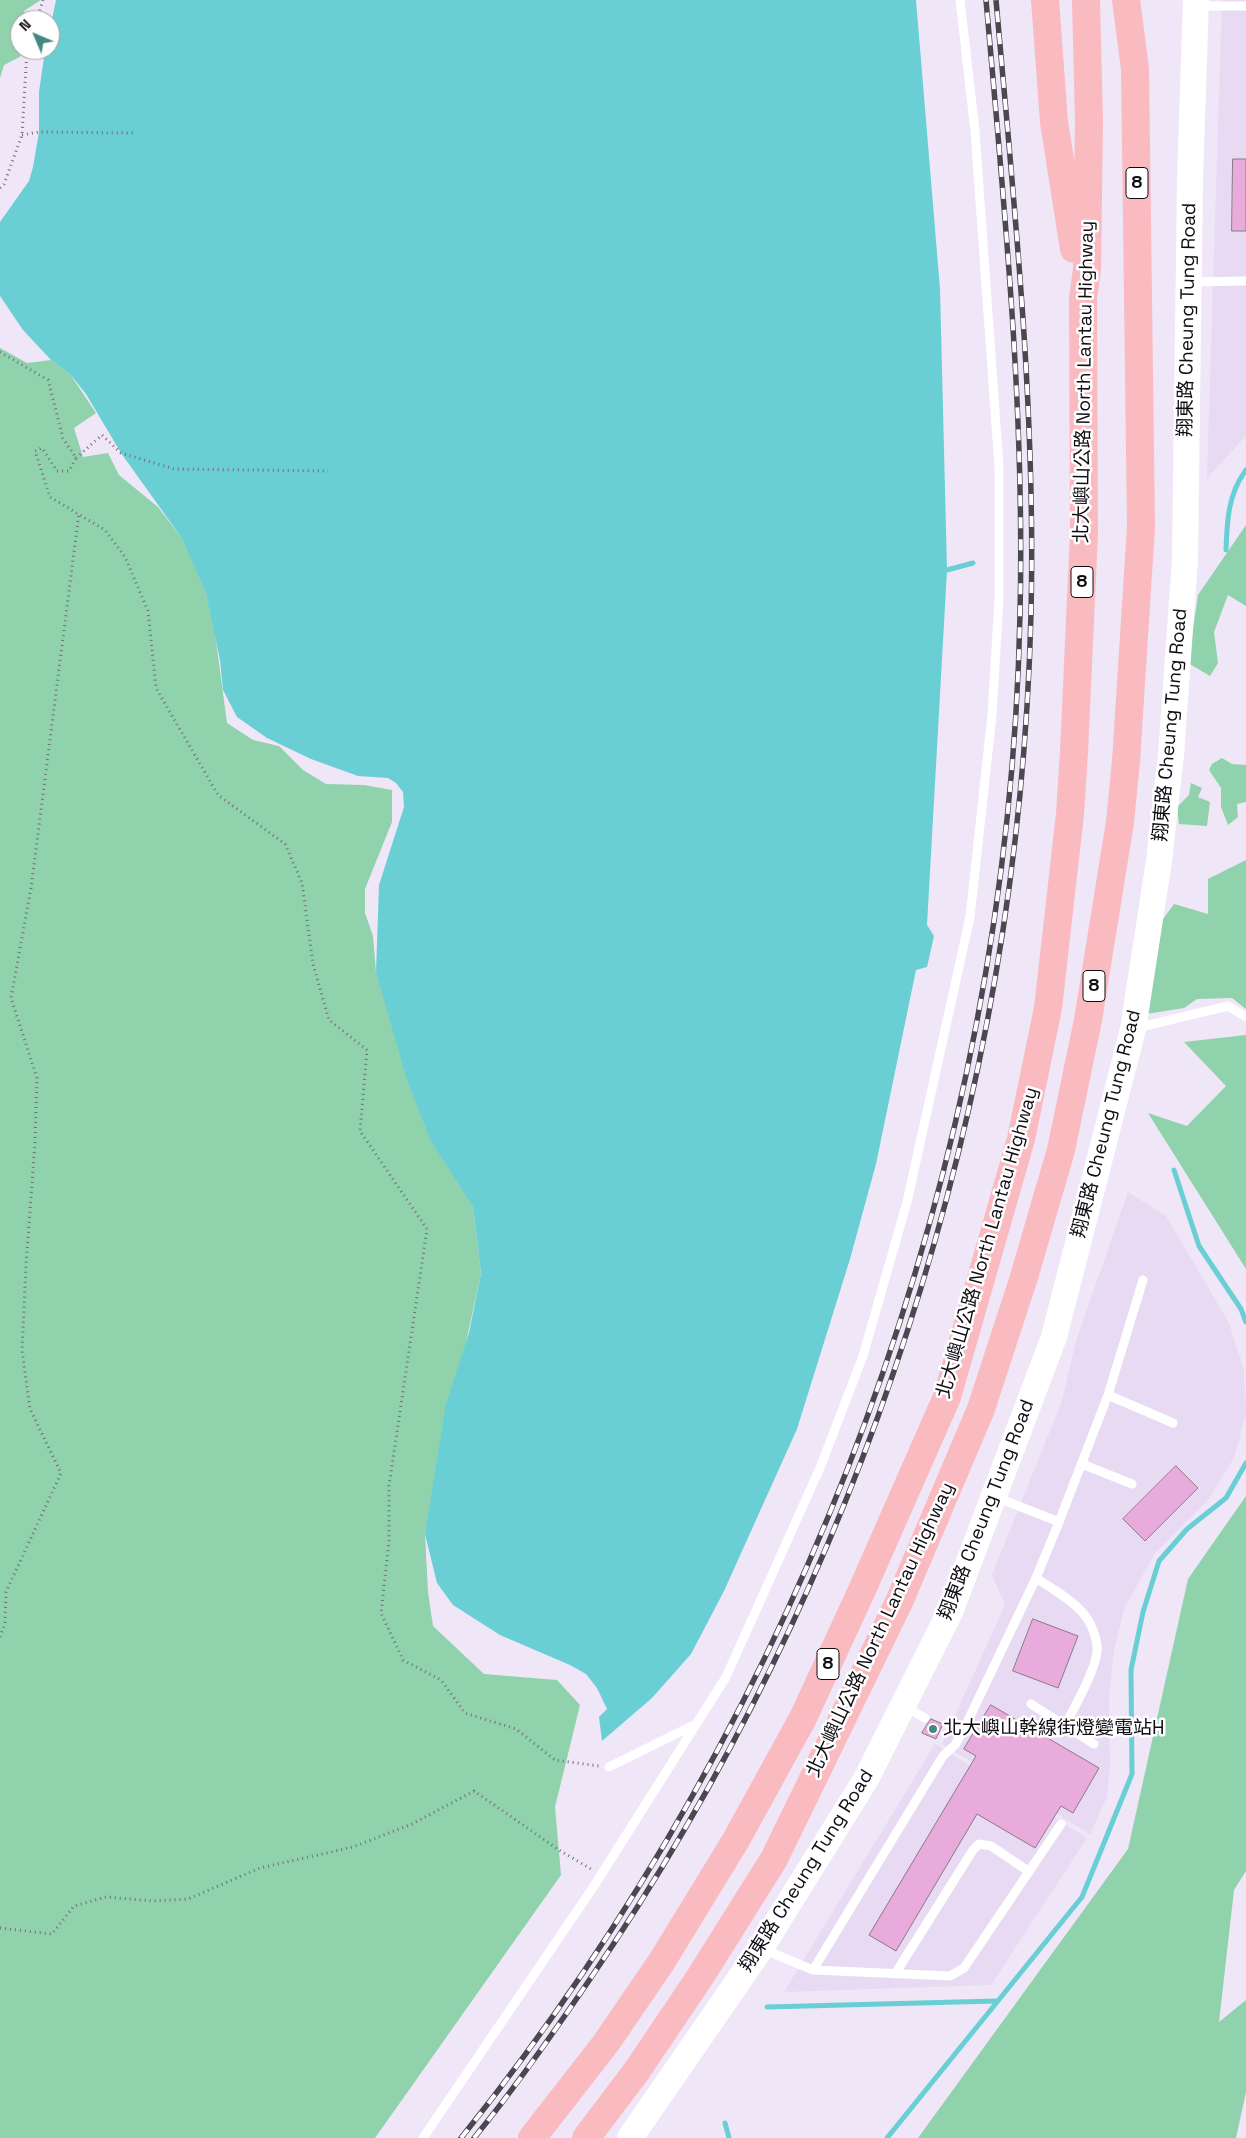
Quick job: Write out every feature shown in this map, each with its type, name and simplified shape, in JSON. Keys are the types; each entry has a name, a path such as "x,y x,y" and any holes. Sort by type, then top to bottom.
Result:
{"highway":[{"path":"1045,0 1054,122 1083,299"},
{"name":"北大嶼山公路 North Lantau Highway","path":"532,2138 612,2035 662,1961 736,1840 803,1718 862,1590 949,1388 1021,1139 1048,1008 1070,814 1084,533 1083,299 1086,269 1088,122 1086,0"},
{"name":"北大嶼山公路 North Lantau Highway","path":"586,2138 636,2072 700,1977 774,1859 899,1602 981,1410 1024,1277 1061,1150 1079,1073 1120,822 1126,761 1141,527 1135,69 1126,0"},
{"path":"1135,69 1144,0"}],"main road":[{"name":"翔東路 Cheung Tung Road","path":"630,2138 652,2109 761,1948 866,1779 950,1612 1054,1337 1133,1029 1159,861 1171,755 1185,559 1188,282 1196,3"}],"lane":[{"path":"423,2138 601,1874 726,1677 820,1468 863,1356 907,1202 970,917 992,715 999,599 999,467 975,131 960,0"},
{"path":"1196,3 1246,6"},
{"path":"1188,282 1246,281"},
{"path":"1133,1029 1228,1006 1246,1017"},
{"path":"814,1970 943,1756 955,1745 1036,1578 1108,1395 1143,1280"},
{"path":"1108,1395 1173,1422"},
{"path":"1082,1464 1132,1484"},
{"path":"994,1496 1059,1522"},
{"path":"1036,1578 1070,1601 1082,1612 1091,1625 1095,1640 1097,1651 1092,1668 1065,1726"},
{"path":"1031,1704 1094,1744"},
{"path":"903,1706 925,1718"},
{"path":"609,1768 696,1724"},
{"path":"761,1948 814,1970 950,1976 957,1974 964,1968 1061,1824"},
{"path":"895,1974 978,1844 991,1846 1028,1871"}],"path":[{"path":"0,188 4,184 22,136 26,60"},
{"path":"22,136 39,132 136,133"},
{"path":"0,352 48,380 63,438 76,458"},
{"path":"328,471 174,469 121,453 102,435 76,458 70,471 57,471 42,448 35,451 50,496 79,512 105,530 125,557 148,611 156,688 218,795 285,844 302,883 313,964 329,1020 367,1050 360,1130 427,1229 389,1486 389,1541 381,1613 403,1660 442,1680 465,1713 516,1729 555,1760 609,1768"},
{"path":"0,1637 5,1623 6,1592 61,1472 30,1409 22,1350 35,1142 37,1078 10,998 31,888 79,512"},
{"path":"0,1928 52,1934 74,1906 106,1897 154,1901 188,1899 260,1868 353,1847 412,1824 474,1791 559,1850 601,1874"}],"shaded area":[{"path":"1222,0 1246,0 1246,436 1207,478"},
{"path":"1128,1192 1166,1216 1229,1323 1244,1370 1246,1414 1234,1458 1207,1501 1155,1553 1124,1609 1114,1650 1109,1697 1110,1767 1107,1797 1090,1834 942,1744 1005,1605 992,1575 1062,1401 1076,1341"},
{"path":"935,1744 1087,1838 991,1985 784,1992"}],"green space":[{"path":"0,0 41,0 26,10 10,10 10,60 14,60 4,65 0,78"},
{"path":"0,348 27,363 51,360 70,374 96,413 74,428 83,457 108,453 119,475 158,507 181,537 206,593 214,626 227,723 253,740 279,746 303,770 326,784 364,785 392,790 392,822 365,889 365,913 373,936 376,972 454,1176 473,1207 481,1273 425,1534 428,1592 433,1626 484,1674 557,1680 580,1705 555,1807 561,1875 375,2138 0,2138"},
{"path":"1246,525 1246,606 1228,595 1214,632 1218,663 1210,676 1188,663 1198,595"},
{"path":"1222,758 1232,764 1246,765 1246,802 1237,804 1238,817 1228,825 1221,807 1221,788 1209,770 1212,764"},
{"path":"1191,783 1202,788 1198,797 1210,802 1207,826 1179,824 1177,807 1189,795"},
{"path":"1246,860 1246,1009 1232,998 1197,999 1184,1008 1146,1014 1158,926 1174,904 1208,914 1208,879"},
{"path":"1246,1035 1246,1269 1148,1113 1187,1126 1226,1086 1184,1042"},
{"path":"1246,1496 1246,1871 1234,1890 1219,2022 1246,2000 1246,2092 1236,2138 918,2138 1128,1849 1188,1579"}],"water":[{"path":"56,0 916,0 940,289 947,570 927,925 934,936 927,967 916,970 876,1164 850,1259 797,1429 724,1591 691,1654 652,1698 602,1741 599,1717 607,1709 597,1688 586,1674 570,1665 500,1635 453,1605 437,1583 425,1534 446,1404 469,1333 481,1273 473,1207 431,1141 407,1080 376,972 379,885 404,807 403,792 396,783 388,778 358,776 311,759 267,738 237,717 223,690 220,660 206,593 181,537 121,453 86,394 70,374 51,360 23,330 0,296 0,222 29,181 33,167 39,132 39,92 44,60 60,60 60,10 54,10"}],"building":[{"path":"1233,159 1246,159 1246,231 1232,231"},
{"path":"1176,1466 1198,1488 1145,1541 1123,1519"},
{"path":"1033,1619 1078,1636 1058,1688 1013,1671"},
{"path":"991,1705 1099,1768 1073,1813 1061,1806 1035,1848 977,1814 896,1951 869,1935 976,1756 964,1749"},
{"name":"北大嶼山幹線街燈變電站H","path":"931,1719 943,1724 936,1739 922,1733"}],"waterway":[{"path":"1226,550 1228,518 1232,498 1246,470"},
{"path":"947,570 973,563"},
{"path":"1174,1170 1199,1246 1241,1309 1246,1322"},
{"path":"887,2138 1082,1897 1132,1774 1131,1670 1143,1612 1159,1561 1187,1529 1226,1498 1246,1463"},
{"path":"767,2007 996,2001"},
{"path":"725,2123 729,2138"}],"railway":[{"path":"461,2138 583,1972 692,1797 786,1613 865,1422 929,1225 976,1024 1007,820 1020,614 1019,460 1012,307 986,0"},
{"path":"474,2138 533,2061 588,1982 685,1828 771,1667 845,1501 908,1330 958,1155 995,976 1020,796 1031,614 1032,537 1027,383 996,0"}],"place":[{"name":"北大嶼山幹線街燈變電站H","path":"933,1729"}]}
